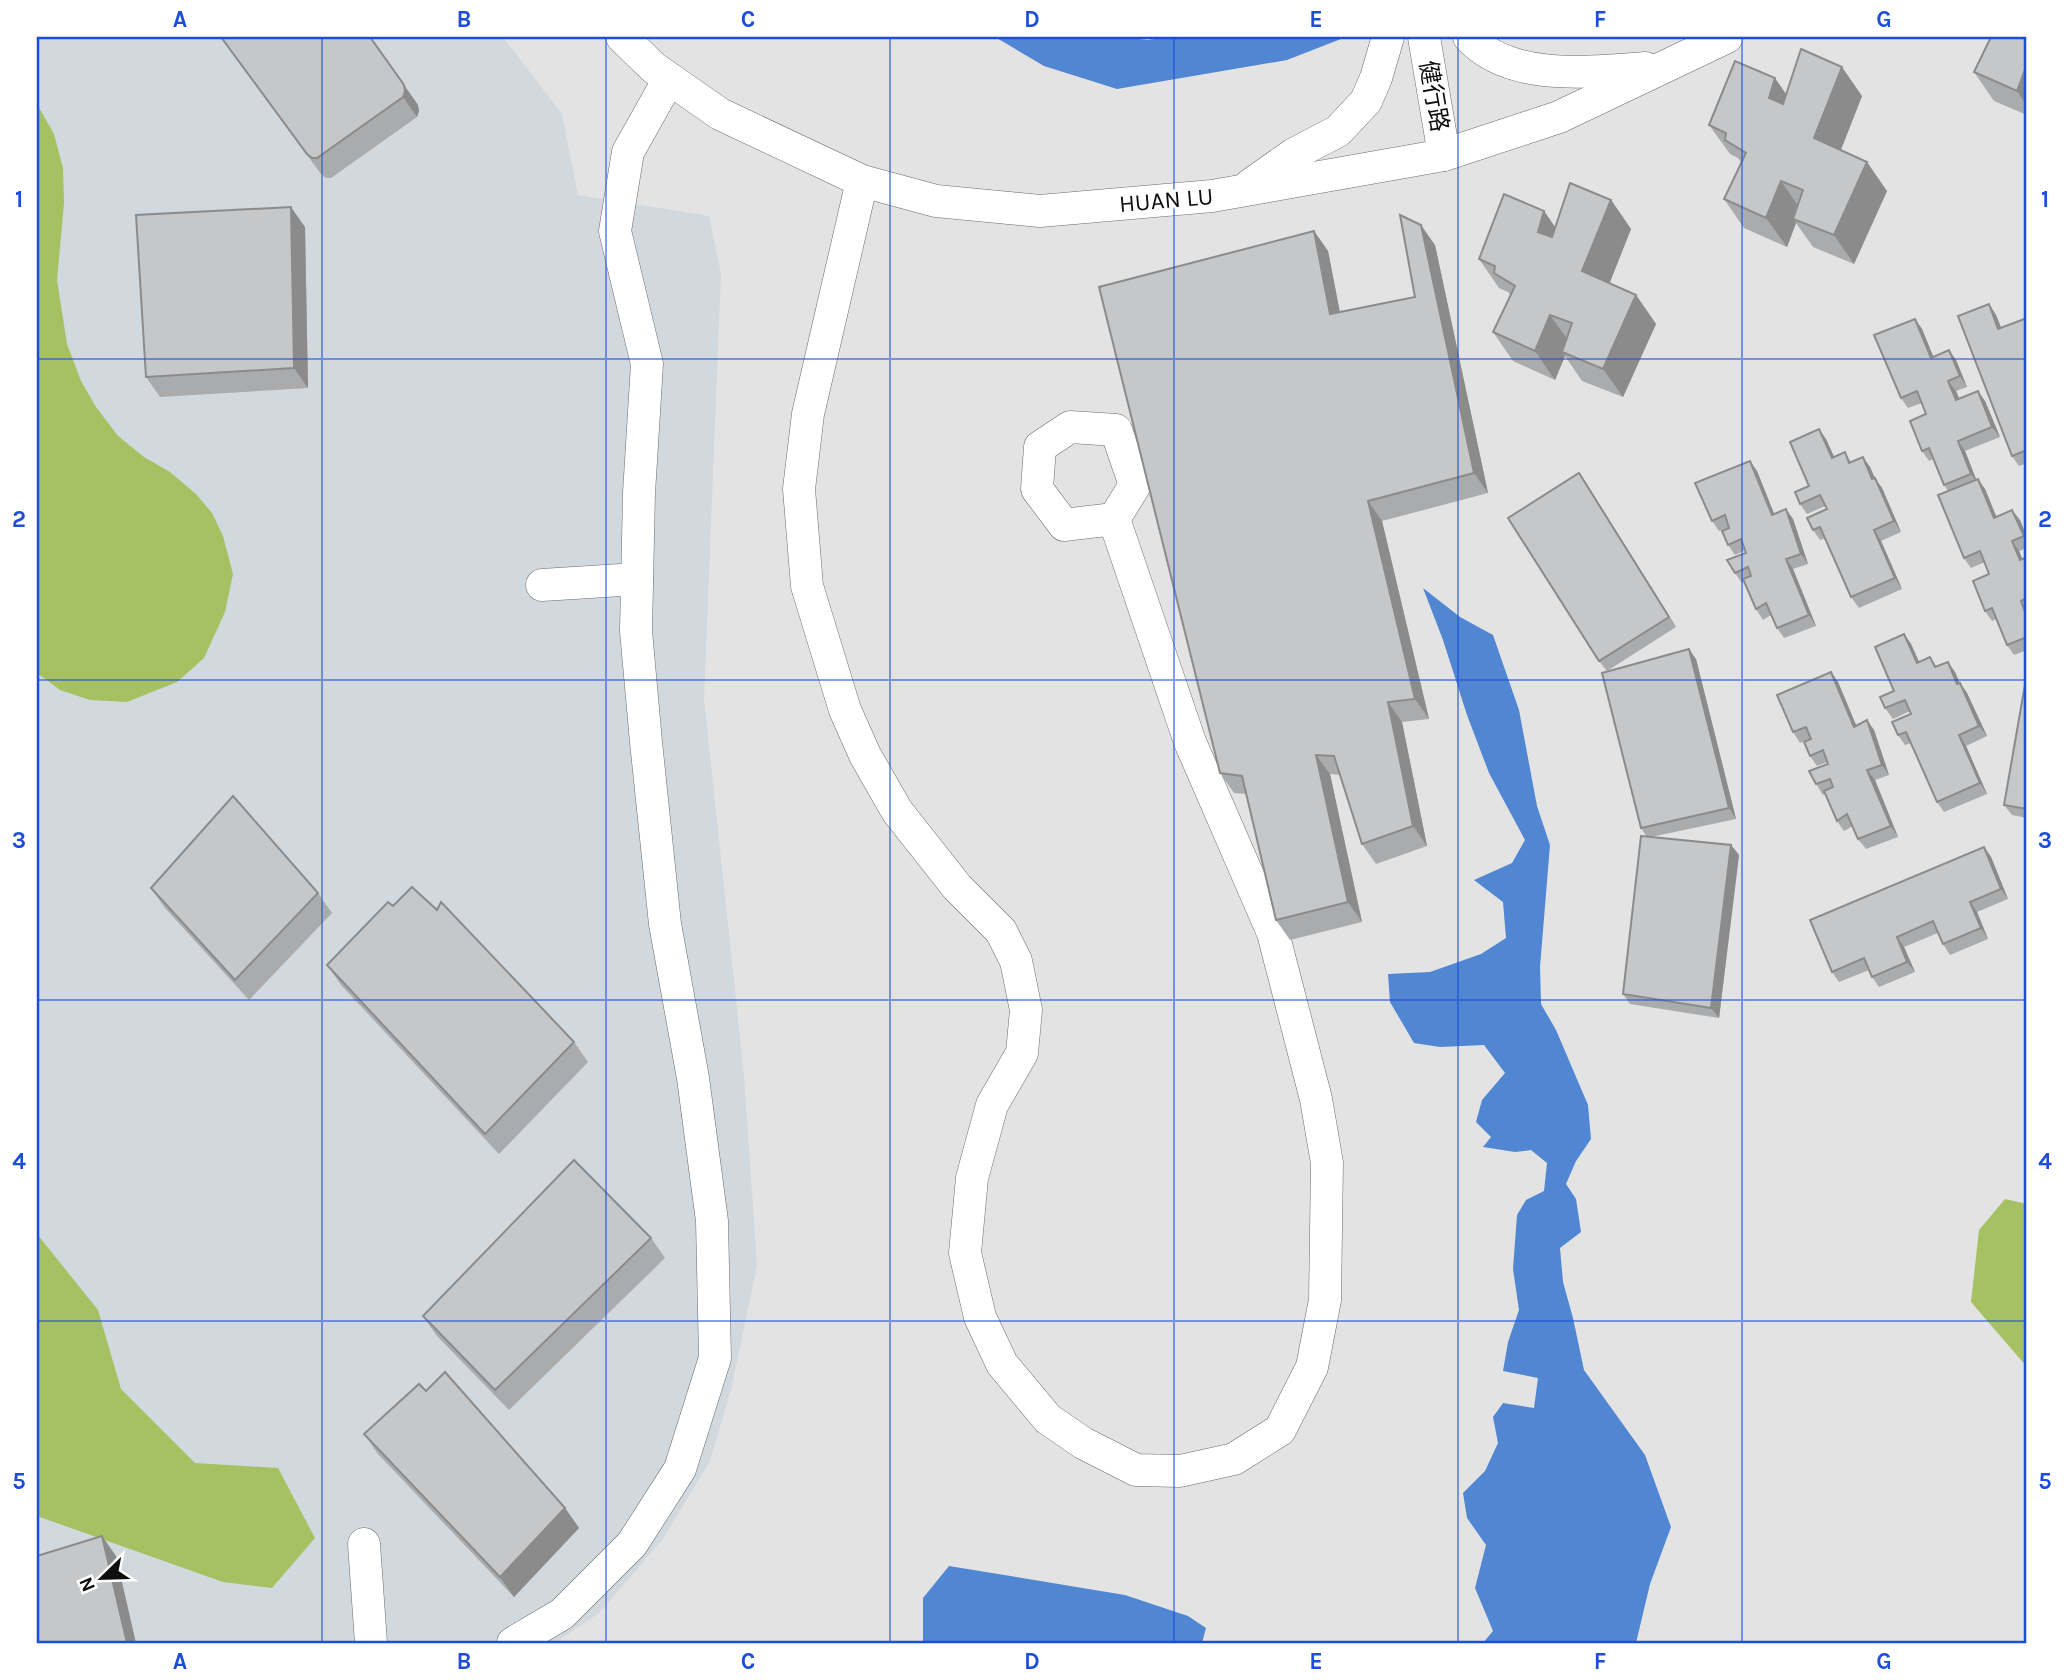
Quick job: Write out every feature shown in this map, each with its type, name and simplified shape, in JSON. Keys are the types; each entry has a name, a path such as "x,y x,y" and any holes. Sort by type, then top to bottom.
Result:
{"street":[{"name":"HUAN LU","path":"622,37 654,68 720,114 862,181 936,201 1040,211 1212,196 1444,155 1559,117 1727,37"},
{"path":"1242,191 1294,154 1338,131 1366,101 1388,37"},
{"name":"健行路","path":"1424,37 1444,155"},
{"path":"1469,37 1478,47 1525,68 1579,73 1664,66"},
{"path":"513,1643 562,1614 632,1544 680,1469 715,1358 712,1221 693,1078 665,924 636,631 639,493 647,364 615,231 628,152 669,79"},
{"path":"862,181 808,414 799,489 807,586 845,710 864,755 897,811 957,887 1001,931 1016,961 1026,1010 1022,1053 992,1105 972,1178 965,1253 980,1317 1002,1364 1048,1419 1083,1443 1136,1470 1180,1471 1234,1460 1280,1430 1312,1367 1325,1300 1328,1163 1316,1099 1273,933 1190,742 1114,519"},
{"path":"542,585 637,579"},
{"path":"364,1544 372,1643"}],"shaded area":[{"path":"37,37 503,37 562,114 578,195 709,216 721,273 704,699 744,1075 757,1266 731,1390 710,1461 662,1540 599,1613 555,1643 37,1643"}],"green space":[{"path":"37,104 54,134 63,168 64,203 57,280 67,344 81,381 118,436 144,457 170,472 196,494 212,513 223,536 233,574 225,612 204,658 177,682 127,702 90,700 60,690 37,673"},
{"path":"2005,1199 2027,1204 2027,1367 1971,1302 1979,1230"},
{"path":"37,1234 98,1310 121,1389 195,1463 278,1468 315,1538 272,1588 223,1582 37,1516"}],"water":[{"path":"995,37 1121,37 1148,40 1167,37 1346,37 1287,60 1117,89 1044,66"},
{"path":"1423,588 1460,617 1493,635 1519,710 1537,806 1550,845 1540,967 1541,1004 1556,1030 1588,1105 1591,1139 1576,1161 1566,1184 1576,1199 1581,1232 1560,1248 1563,1282 1584,1370 1645,1455 1671,1527 1650,1584 1636,1643 1483,1643 1493,1631 1475,1588 1486,1545 1467,1518 1463,1493 1485,1471 1498,1443 1493,1417 1503,1403 1534,1408 1538,1378 1503,1371 1508,1342 1519,1310 1513,1269 1517,1215 1526,1200 1544,1191 1547,1163 1531,1150 1515,1152 1483,1147 1491,1137 1476,1122 1482,1100 1505,1073 1484,1045 1440,1047 1414,1043 1390,1002 1388,974 1430,972 1481,954 1506,938 1503,902 1474,880 1512,863 1525,840 1489,773"},
{"path":"949,1566 1125,1595 1188,1616 1206,1628 1202,1643 923,1643 923,1598"}],"building":[{"path":"221,37 370,37 404,85 405,91 403,97 317,158 312,158"},
{"path":"1991,37 2027,37 2027,64 2017,91 1974,72"},
{"path":"1801,49 1842,67 1814,138 1867,162 1834,235 1793,219 1803,190 1781,181 1766,218 1724,199 1746,153 1725,140 1726,133 1709,125 1735,61 1775,78 1769,98 1783,104"},
{"path":"1570,183 1611,200 1582,271 1636,295 1603,369 1562,352 1572,323 1550,315 1535,351 1493,332 1515,286 1494,273 1495,266 1479,259 1504,194 1544,211 1538,232 1552,237"},
{"path":"291,207 294,368 146,377 136,215"},
{"path":"1400,215 1421,225 1474,473 1368,501 1415,699 1388,702 1413,826 1362,844 1334,756 1316,755 1348,902 1276,920 1242,776 1220,773 1099,287 1314,231 1330,314 1415,297"},
{"path":"1989,304 1998,329 2027,318 2027,450 2012,456 1958,316"},
{"path":"1915,319 1931,358 1949,350 1960,376 1948,381 1956,400 1978,391 1992,427 1958,441 1971,474 1944,485 1929,448 1922,451 1910,421 1926,414 1917,391 1901,398 1874,335"},
{"path":"1819,429 1832,458 1845,452 1849,463 1863,457 1894,521 1874,530 1895,578 1851,597 1820,527 1813,530 1807,518 1827,509 1820,495 1800,504 1795,492 1809,486 1790,442"},
{"path":"1750,461 1772,515 1786,509 1801,554 1786,559 1809,615 1777,628 1766,603 1756,609 1743,579 1751,576 1748,567 1735,573 1727,560 1746,553 1741,539 1728,545 1722,531 1729,528 1725,515 1712,521 1695,483"},
{"path":"1579,473 1669,617 1599,661 1508,518"},
{"path":"1978,479 1994,518 2012,510 2024,536 2012,541 2020,560 2027,557 2027,598 2021,601 2027,617 2027,637 2007,645 1992,608 1985,611 1973,581 1989,574 1980,551 1964,558 1938,495"},
{"path":"1904,634 1917,663 1930,657 1935,667 1948,662 1979,726 1959,735 1980,783 1937,802 1906,732 1898,735 1892,722 1911,714 1905,700 1885,708 1880,697 1894,691 1875,647"},
{"path":"1689,649 1729,808 1641,828 1602,673"},
{"path":"1831,672 1854,727 1867,720 1882,765 1867,770 1891,826 1858,839 1847,814 1837,821 1824,791 1833,787 1830,779 1816,784 1809,771 1828,764 1823,750 1810,756 1804,742 1811,739 1806,727 1793,732 1777,695"},
{"path":"2027,673 2027,809 2004,805"},
{"path":"233,796 318,893 235,980 151,888"},
{"path":"1641,836 1731,845 1711,1008 1623,994"},
{"path":"1984,847 2001,889 1970,902 1981,928 1943,944 1933,921 1897,937 1907,962 1872,977 1864,958 1832,972 1810,920"},
{"path":"412,887 437,910 441,902 574,1042 485,1134 327,965 388,902 393,906"},
{"path":"574,1160 651,1238 495,1390 423,1316"},
{"path":"445,1372 565,1508 500,1577 364,1434 419,1384 426,1391"},
{"path":"102,1536 127,1643 37,1643 37,1556"}]}
